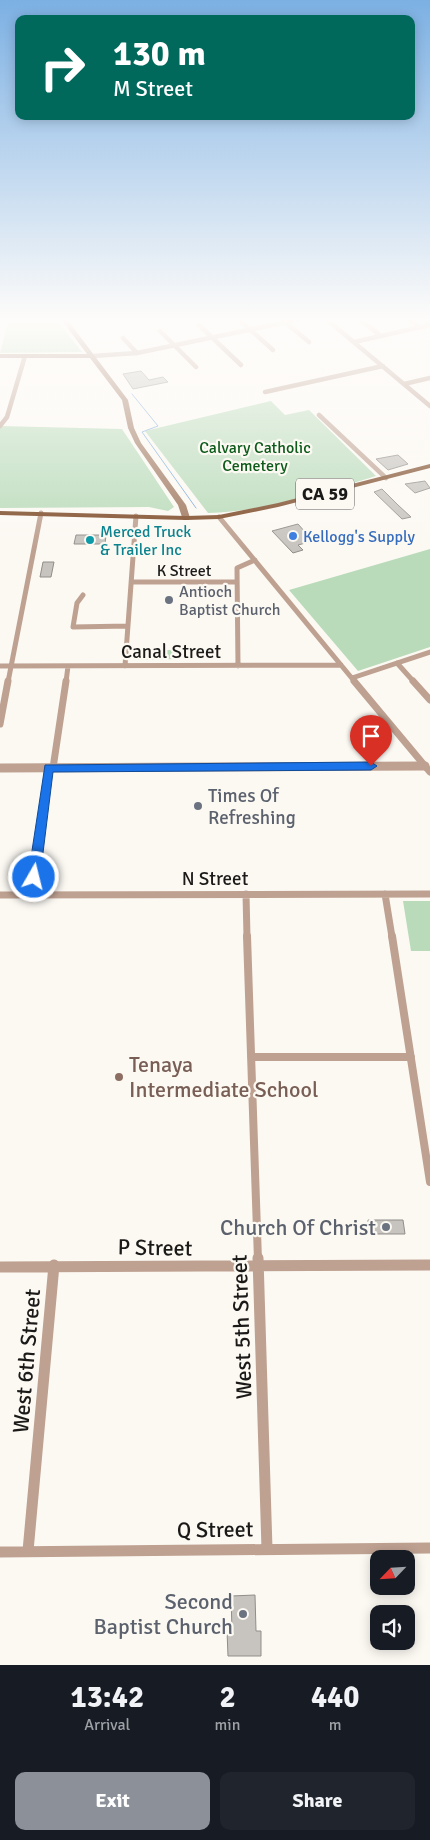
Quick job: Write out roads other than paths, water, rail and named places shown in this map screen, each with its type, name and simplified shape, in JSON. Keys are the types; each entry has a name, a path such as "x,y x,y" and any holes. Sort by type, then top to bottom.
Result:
{"highway":[{"name":"CA 59","path":"0,513 186,518 218,516 278,505 430,466"}],"main road":[{"path":"122,396 125,400 136,438 182,505 186,518"}],"street":[{"path":"0,426 7,417 13,396"},
{"path":"418,396 430,406"},
{"path":"319,415 386,478"},
{"path":"0,724 42,513"},
{"path":"125,666 136,516"},
{"path":"218,516 428,767"},
{"path":"238,666 237,568 255,560"},
{"name":"K Street","path":"132,582 236,582"},
{"path":"83,595 77,603 73,628 128,626"},
{"path":"352,678 430,652"},
{"path":"397,663 430,700"},
{"name":"Canal Street","path":"0,666 341,665"},
{"path":"32,896 68,666"},
{"path":"0,768 428,767"},
{"name":"West 5th Street","path":"246,894 267,1549"},
{"path":"385,894 430,1182"},
{"name":"N Street","path":"0,895 430,894"},
{"path":"251,1057 411,1057"},
{"name":"P Street","path":"0,1267 54,1265 257,1267 430,1265"},
{"name":"West 6th Street","path":"28,1551 54,1265"},
{"name":"Q Street","path":"0,1552 430,1548"}],"waterway":[{"path":"133,396 158,426 142,432 196,508"}],"place":[{"name":"Kellogg's Supply","path":"293,536"},
{"name":"Merced Truck & Trailer Inc","path":"90,540"},
{"name":"Antioch Baptist Church","path":"169,600"},
{"name":"Times Of Refreshing","path":"198,806"},
{"name":"Tenaya Intermediate School","path":"119,1077"},
{"name":"Church Of Christ","path":"386,1227"},
{"name":"Second Baptist Church","path":"243,1614"}],"park label":[{"name":"Calvary Catholic Cemetery","path":"255,456"}]}
